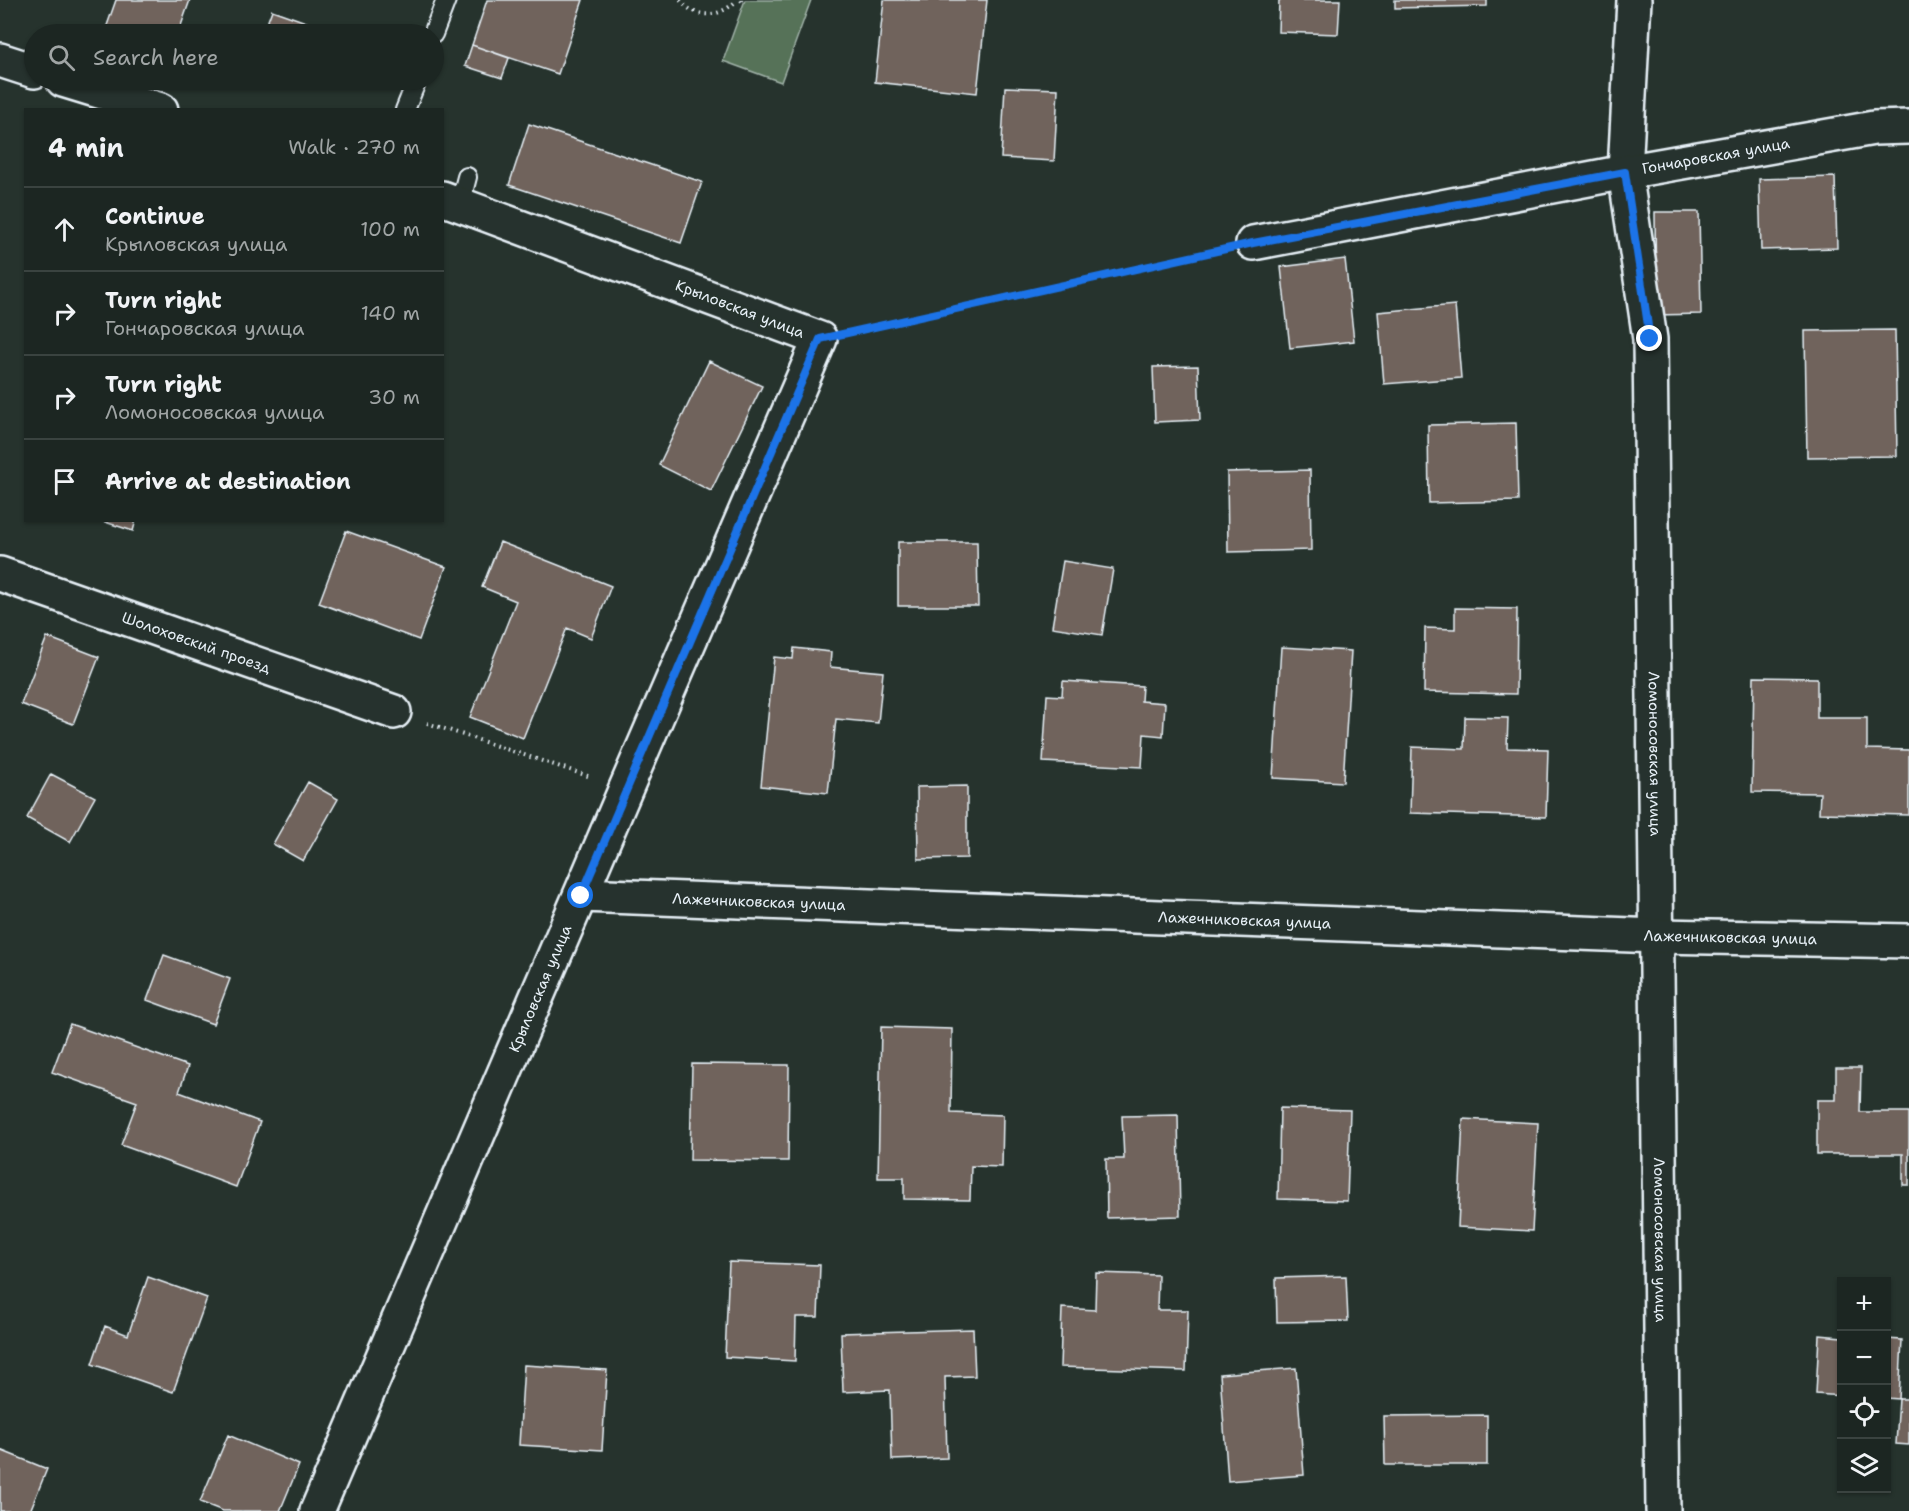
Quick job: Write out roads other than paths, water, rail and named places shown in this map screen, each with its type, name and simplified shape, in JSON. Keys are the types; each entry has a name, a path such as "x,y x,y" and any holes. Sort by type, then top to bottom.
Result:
{"street":[{"name":"Ломоносовская улица","path":"1634,0 1625,172 1650,339 1663,1511"},
{"path":"0,60 24,68"},
{"path":"96,90 154,108"},
{"name":"Гончаровская улица","path":"1253,243 1625,172 1874,128 1909,127"},
{"name":"Крыловская улица","path":"317,1511 820,339 456,193"},
{"name":"Шолоховский проезд","path":"0,574 394,712"},
{"name":"Лажечниковская улица","path":"581,896 1658,936 1909,941"}],"lane":[{"path":"438,24 446,0"},
{"path":"406,108 413,90"}]}
